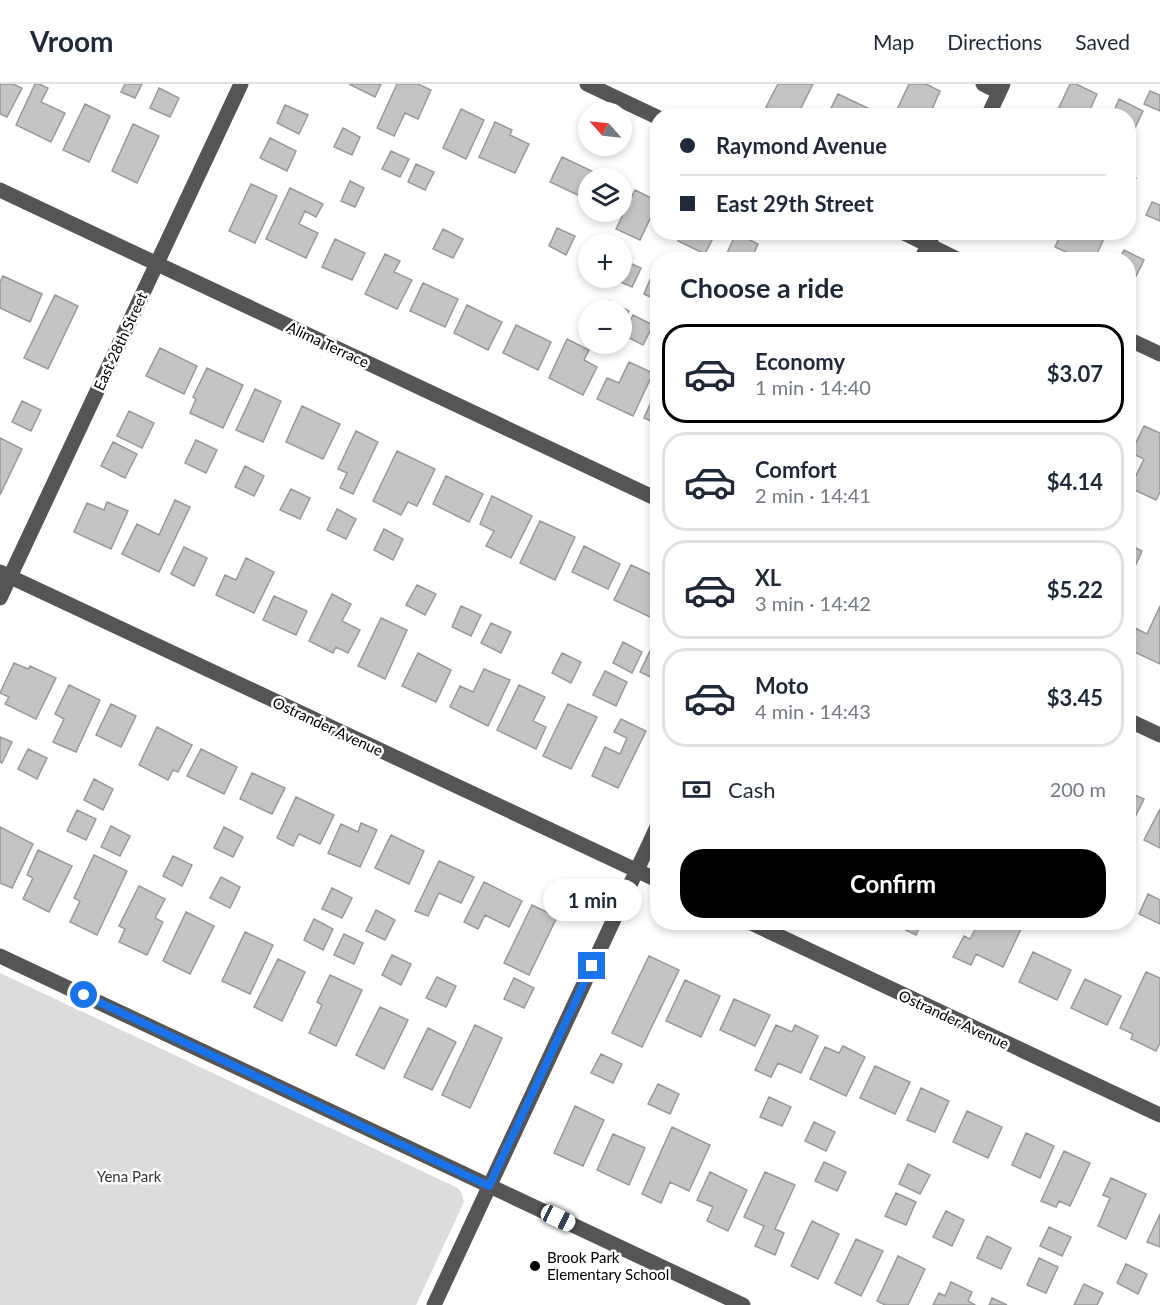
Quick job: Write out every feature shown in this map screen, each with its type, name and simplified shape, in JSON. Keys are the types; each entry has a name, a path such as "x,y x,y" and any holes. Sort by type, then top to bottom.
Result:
{"street":[{"name":"East 28th Street","path":"0,598 5,574 241,84"},
{"path":"587,84 619,91 650,112"},
{"path":"983,84 1001,88 992,108"},
{"name":"Alima Terrace","path":"0,190 650,496"},
{"path":"934,240 949,252"},
{"path":"1136,343 1160,354"},
{"name":"Ostrander Avenue","path":"5,574 650,876"},
{"path":"1136,724 1160,735"},
{"path":"434,1305 650,842"},
{"name":"Ostrander Avenue","path":"766,930 1160,1115"},
{"path":"0,956 743,1305"}],"green space":[{"name":"Yena Park","path":"0,973 458,1188 464,1202 416,1305 0,1305"}],"building":[{"path":"0,84 13,84 22,88 7,117 0,114"},
{"path":"35,84 48,88 41,102 65,113 51,142 16,125"},
{"path":"125,84 142,84 135,98 121,92"},
{"path":"349,84 381,84 375,97"},
{"path":"397,84 418,84 431,90 418,119 405,113 394,136 377,128"},
{"path":"778,84 813,84 801,108 766,107"},
{"path":"909,84 926,84 940,91 933,108 898,108"},
{"path":"1070,84 1076,84 1097,94 1091,108 1059,108"},
{"path":"159,88 179,98 170,117 150,108"},
{"path":"1150,91 1160,95 1160,111 1144,104"},
{"path":"838,94 867,108 831,108"},
{"path":"1119,99 1143,111 1136,126 1136,108 1115,108"},
{"path":"85,104 110,116 89,162 63,150"},
{"path":"285,105 308,115 299,134 277,123"},
{"path":"461,109 484,120 466,159 443,148"},
{"path":"495,122 512,130 510,135 529,144 515,173 479,157"},
{"path":"133,124 159,136 137,183 112,171"},
{"path":"343,128 360,137 352,155 334,147"},
{"path":"270,138 296,151 287,171 260,158"},
{"path":"391,151 409,159 400,177 382,169"},
{"path":"562,157 585,168 578,168 578,195 550,182"},
{"path":"416,164 434,172 425,190 408,182"},
{"path":"350,181 364,188 355,207 341,201"},
{"path":"251,184 277,196 255,243 229,231"},
{"path":"290,188 323,204 316,217 305,211 299,224 318,233 306,258 266,239"},
{"path":"635,190 650,198 650,219 640,240 632,236 632,234 616,229 619,222 632,222 632,196"},
{"path":"1152,202 1160,205 1160,221 1146,215"},
{"path":"557,228 575,236 566,255 549,246"},
{"path":"443,229 463,239 453,258 433,249"},
{"path":"335,239 365,253 352,280 322,267"},
{"path":"712,240 706,252 701,252 678,241"},
{"path":"733,240 750,240 758,244 754,252 728,252"},
{"path":"1058,240 1103,240 1098,252 1066,252 1055,247"},
{"path":"385,254 400,261 394,272 412,280 397,309 365,294"},
{"path":"1136,256 1144,260 1136,276"},
{"path":"632,264 641,268 632,287"},
{"path":"3,276 42,294 30,322 0,308 0,282"},
{"path":"650,280 650,297 644,294"},
{"path":"423,283 458,299 445,327 410,311"},
{"path":"55,295 78,306 48,369 24,358"},
{"path":"467,305 502,322 488,350 454,333"},
{"path":"633,315 650,324 650,331 643,345 632,340"},
{"path":"516,325 551,342 538,370 503,353"},
{"path":"567,339 578,344 578,354 587,354 584,360 597,367 583,395 549,378"},
{"path":"160,348 197,366 184,394 146,376"},
{"path":"629,362 650,372 650,379 633,416 597,399 607,378 619,383"},
{"path":"207,368 243,385 223,428 190,413 196,399 193,397"},
{"path":"255,389 281,401 263,442 236,430"},
{"path":"22,401 41,410 31,431 12,422"},
{"path":"650,404 650,421 644,418"},
{"path":"302,406 340,424 323,459 286,442"},
{"path":"129,411 154,423 142,448 117,436"},
{"path":"1144,426 1160,433 1160,492 1156,500 1136,491 1136,476 1144,459 1136,455 1136,443"},
{"path":"356,431 378,442 353,494 340,488 347,473 338,469"},
{"path":"0,438 22,449 0,495"},
{"path":"196,440 217,450 206,473 185,463"},
{"path":"113,442 137,454 125,478 101,466"},
{"path":"397,451 435,469 417,506 408,502 401,515 373,501"},
{"path":"245,466 264,476 254,496 235,487"},
{"path":"446,476 483,494 469,522 433,504"},
{"path":"291,489 310,498 300,519 280,510"},
{"path":"492,496 532,516 511,558 486,546 494,531 480,524"},
{"path":"175,500 190,507 159,572 122,554 137,524 159,535"},
{"path":"107,502 128,511 111,549 74,532 87,503 104,510"},
{"path":"337,509 356,519 346,539 327,530"},
{"path":"540,521 575,537 555,580 520,563"},
{"path":"384,529 403,539 393,560 374,550"},
{"path":"584,546 620,564 608,589 572,572"},
{"path":"184,547 207,558 194,586 171,574"},
{"path":"1136,548 1142,551 1136,564"},
{"path":"246,558 274,572 254,613 216,595 225,575 236,580"},
{"path":"631,565 650,574 650,617 614,600"},
{"path":"417,585 436,594 425,615 406,605"},
{"path":"332,594 351,604 342,621 360,630 348,653 336,647 333,653 309,641"},
{"path":"274,596 307,611 296,635 263,620"},
{"path":"461,606 481,615 471,636 452,627"},
{"path":"1160,606 1160,664 1136,653 1136,628 1147,634"},
{"path":"381,618 407,630 385,679 358,666"},
{"path":"491,623 511,632 501,653 481,643"},
{"path":"623,642 642,652 632,673 613,663"},
{"path":"650,651 650,677 640,672"},
{"path":"418,653 451,670 436,702 402,686"},
{"path":"562,653 581,662 571,683 552,673"},
{"path":"14,663 28,669 30,666 56,678 36,719 5,704 9,697 0,693"},
{"path":"484,669 510,680 488,726 450,707 460,686 473,692"},
{"path":"605,671 627,682 616,706 593,695"},
{"path":"69,685 100,700 76,752 53,742 64,719 55,714"},
{"path":"519,685 545,697 533,721 546,727 536,749 497,730"},
{"path":"111,704 136,716 121,747 96,735"},
{"path":"568,704 597,717 571,769 543,756"},
{"path":"621,719 646,731 618,788 592,776 605,747 620,754 627,738 614,732"},
{"path":"157,727 192,745 178,772 173,770 168,780 139,765"},
{"path":"0,737 12,742 2,763 0,762"},
{"path":"28,749 47,758 37,779 18,769"},
{"path":"201,749 237,767 224,794 187,776"},
{"path":"252,773 285,788 272,814 240,799"},
{"path":"94,779 113,789 103,810 84,800"},
{"path":"1136,796 1144,799 1136,815"},
{"path":"296,797 334,815 320,844 299,834 293,846 277,838"},
{"path":"1160,809 1160,848 1144,840"},
{"path":"77,810 96,819 86,840 67,831"},
{"path":"361,823 377,830 360,867 328,853 341,824 358,832"},
{"path":"111,826 130,836 120,856 101,847"},
{"path":"0,827 33,844 12,888 0,883"},
{"path":"224,827 243,837 233,857 214,848"},
{"path":"391,835 424,851 409,884 375,868"},
{"path":"38,850 72,866 49,912 23,899 33,878 27,875"},
{"path":"94,855 127,871 97,935 70,922 80,901 74,898"},
{"path":"173,856 192,865 182,886 163,876"},
{"path":"439,861 474,877 461,903 439,893 428,916 415,911"},
{"path":"221,877 240,887 230,908 210,898"},
{"path":"484,882 522,901 509,927 485,915 478,929 464,922"},
{"path":"139,886 165,899 155,918 163,922 147,955 119,942 125,929 119,926"},
{"path":"332,888 352,898 342,918 322,909"},
{"path":"1148,894 1160,900 1160,924 1139,914"},
{"path":"532,905 557,917 529,975 504,963"},
{"path":"376,910 395,920 385,940 366,931"},
{"path":"186,912 214,926 190,974 163,961"},
{"path":"314,919 333,929 323,950 304,940"},
{"path":"906,930 918,930 916,935"},
{"path":"975,930 1021,930 1003,967 976,954 971,965 953,957 964,936 970,939"},
{"path":"245,932 273,945 250,994 222,981"},
{"path":"344,934 363,943 354,964 334,955"},
{"path":"1033,952 1071,970 1057,1000 1019,982"},
{"path":"392,955 411,964 401,985 382,975"},
{"path":"649,956 679,970 642,1047 612,1033"},
{"path":"278,959 305,972 282,1021 254,1007"},
{"path":"1146,972 1160,978 1160,1043 1156,1051 1131,1039 1133,1034 1120,1028"},
{"path":"330,975 362,990 336,1046 309,1033 322,1005 317,1002"},
{"path":"437,977 456,986 446,1007 426,998"},
{"path":"514,978 534,988 524,1008 504,999"},
{"path":"1085,979 1121,996 1107,1025 1071,1008"},
{"path":"685,980 720,996 701,1037 666,1021"},
{"path":"734,999 770,1015 755,1046 720,1030"},
{"path":"380,1007 408,1020 384,1069 356,1055"},
{"path":"475,1025 502,1038 470,1108 442,1095"},
{"path":"776,1025 792,1032 795,1025 818,1036 801,1073 778,1063 771,1077 755,1070"},
{"path":"428,1028 456,1042 432,1090 404,1077"},
{"path":"843,1046 865,1057 846,1096 810,1079 825,1047 839,1053"},
{"path":"601,1054 622,1064 613,1083 591,1073"},
{"path":"875,1066 910,1082 895,1114 860,1098"},
{"path":"658,1084 679,1094 670,1114 648,1104"},
{"path":"921,1088 949,1101 935,1132 907,1120"},
{"path":"769,1097 791,1107 782,1126 760,1117"},
{"path":"575,1106 604,1120 583,1166 554,1153"},
{"path":"967,1111 1002,1127 988,1158 953,1142"},
{"path":"814,1122 835,1132 826,1151 805,1141"},
{"path":"672,1127 710,1145 689,1191 670,1182 661,1203 642,1194"},
{"path":"1026,1133 1054,1146 1040,1178 1012,1165"},
{"path":"613,1134 645,1148 629,1185 597,1170"},
{"path":"1064,1151 1090,1163 1070,1206 1059,1201 1056,1207 1041,1201"},
{"path":"824,1162 846,1172 837,1191 815,1181"},
{"path":"908,1164 930,1175 920,1194 899,1184"},
{"path":"710,1172 747,1190 728,1231 707,1221 713,1207 697,1200"},
{"path":"765,1172 795,1185 775,1229 784,1233 775,1255 755,1246 764,1226 744,1217"},
{"path":"1111,1178 1146,1194 1126,1239 1098,1226 1110,1198 1103,1195"},
{"path":"896,1193 916,1202 906,1225 885,1216"},
{"path":"946,1211 964,1220 952,1246 933,1237"},
{"path":"1160,1214 1160,1247 1147,1242"},
{"path":"812,1221 839,1234 818,1279 791,1266"},
{"path":"1049,1227 1071,1237 1062,1256 1040,1246"},
{"path":"987,1236 1011,1248 1001,1269 977,1258"},
{"path":"856,1239 883,1251 861,1296 835,1283"},
{"path":"898,1256 925,1269 908,1305 885,1305 877,1301"},
{"path":"1039,1258 1058,1267 1046,1293 1027,1285"},
{"path":"1126,1264 1147,1274 1138,1294 1117,1283"},
{"path":"951,1282 972,1292 968,1301 975,1305 933,1305 939,1293 945,1296"},
{"path":"1084,1284 1103,1293 1097,1305 1074,1305"},
{"path":"992,1298 1007,1305 989,1305"}],"place":[{"name":"Brook Park Elementary School","path":"535,1266"}],"route":[{"path":"84,995 489,1186 592,966"}]}
